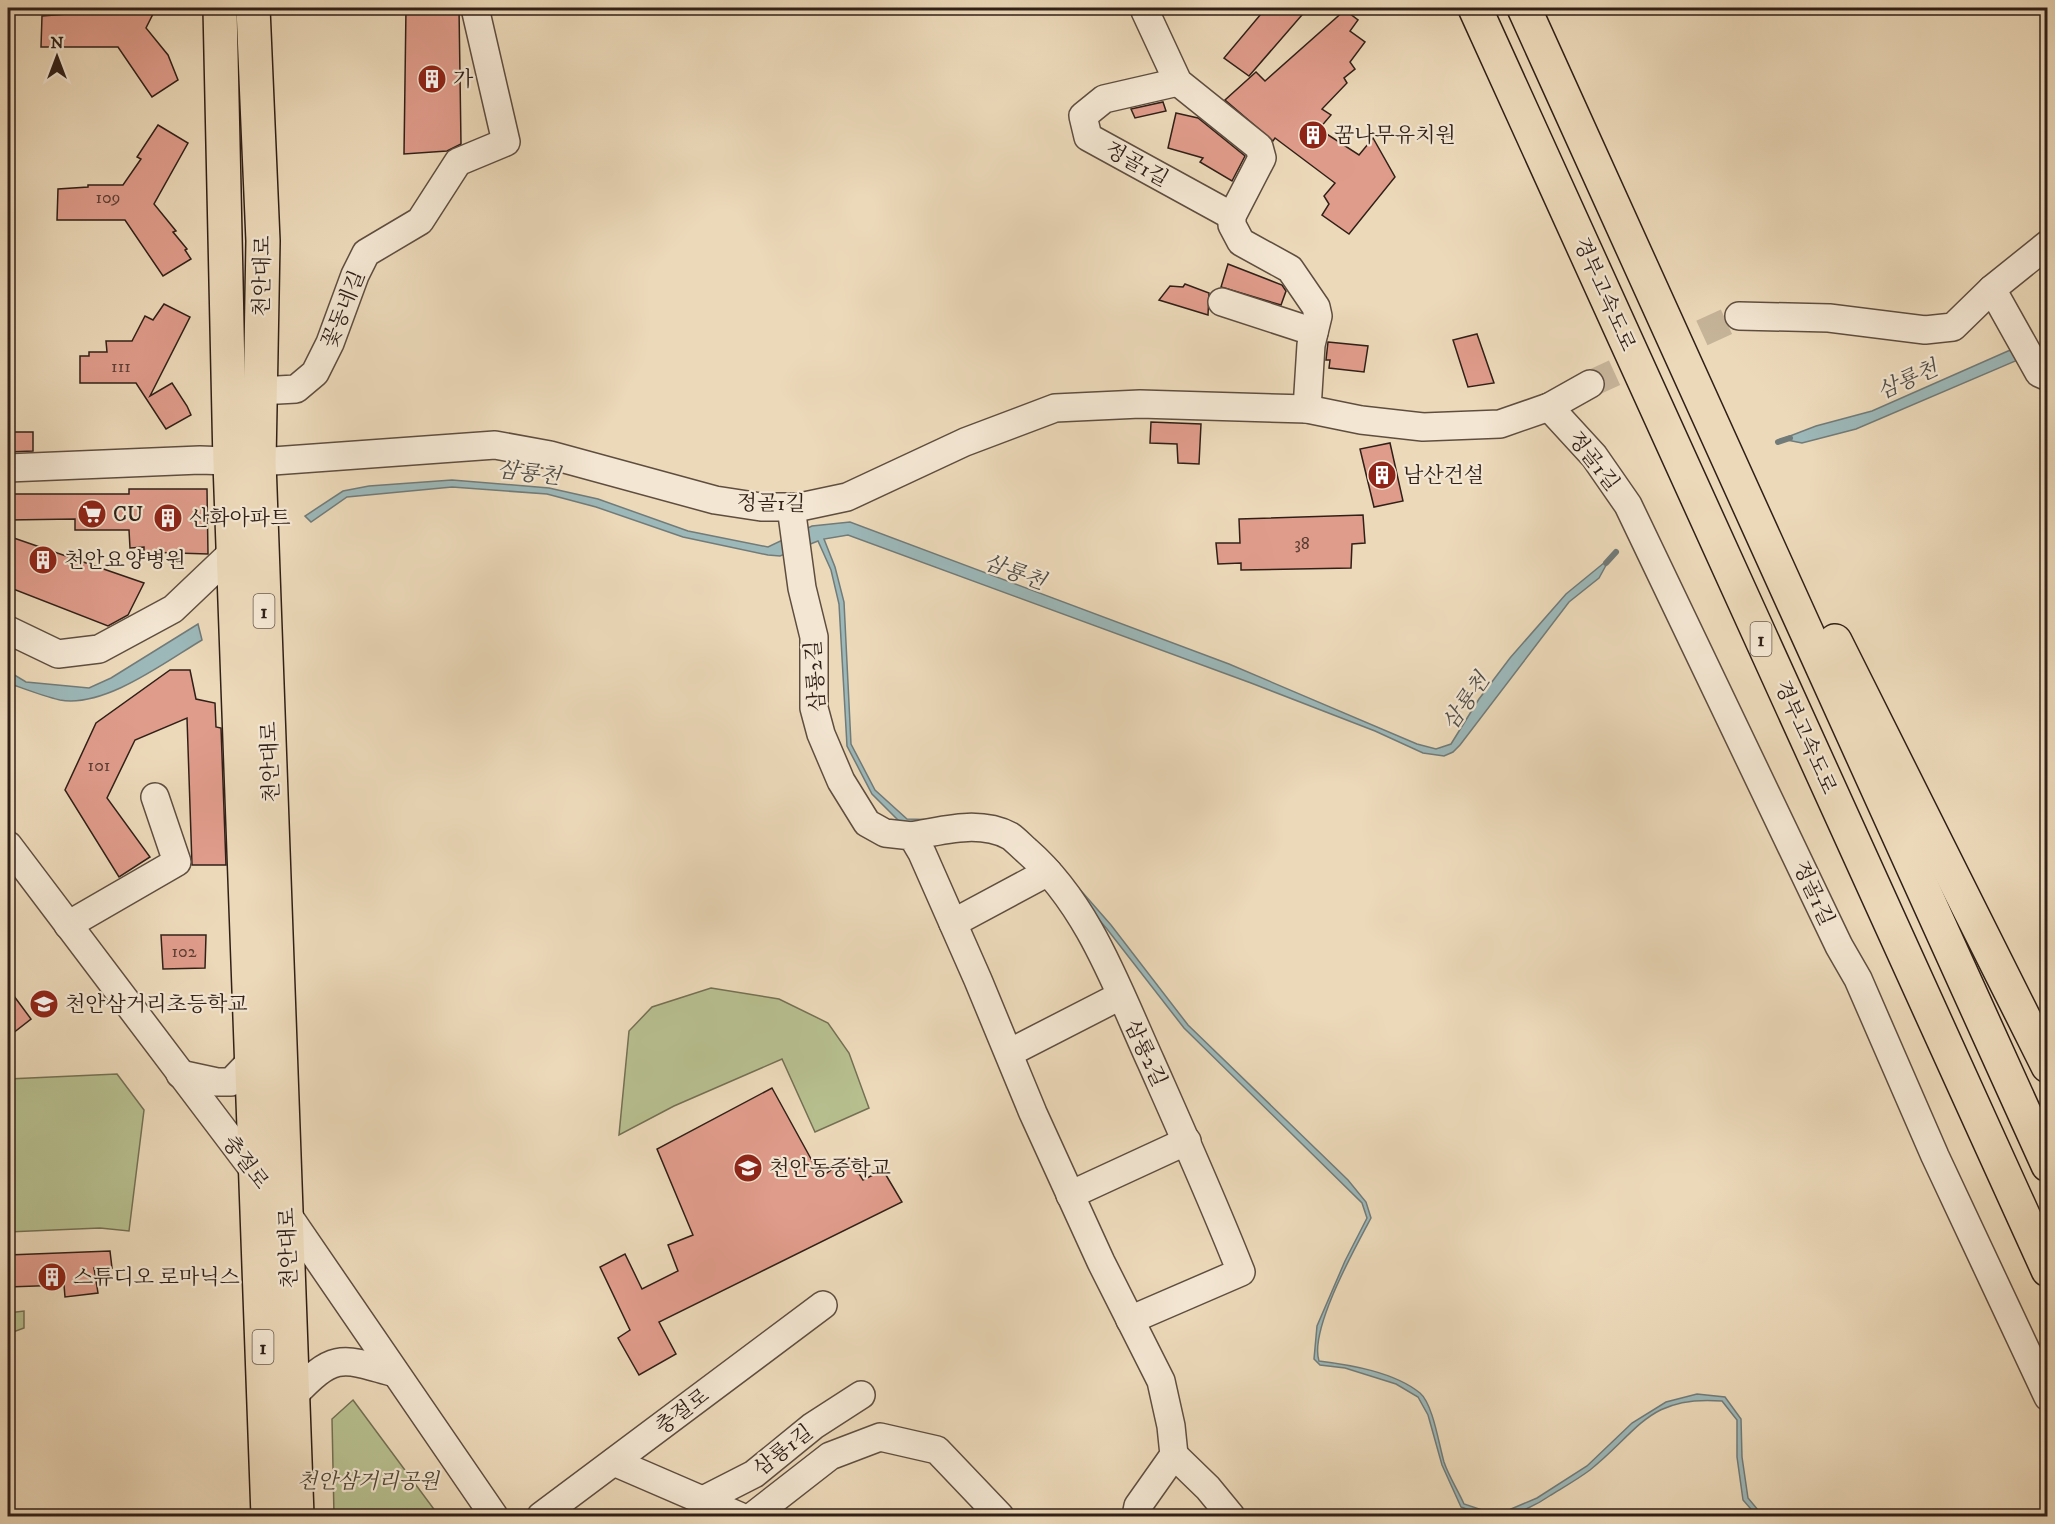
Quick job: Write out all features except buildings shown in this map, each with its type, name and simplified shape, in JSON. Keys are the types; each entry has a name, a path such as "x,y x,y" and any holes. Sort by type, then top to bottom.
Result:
{"main road":[{"name":"천안대로","path":"220,8 287,1214 297,1516"},
{"name":"천안대로","path":"253,8 263,241 259,391 245,462 234,551 254,1058 268,1516"},
{"name":"경부고속도로","path":"1475,8 2048,1270"},
{"path":"1528,16 2048,1066"},
{"name":"1","path":"1528,16 2048,1165"}],"street":[{"name":"꽃동네길","path":"259,391 296,389 315,373 330,344 355,275 366,253 420,221 458,162 506,142 475,8"},
{"path":"1145,11 1178,82 1259,147 1262,158 1232,216 1232,225 1241,242 1290,269 1316,307 1318,315 1311,345 1307,409"},
{"name":"정골1길","path":"1178,82 1104,99 1083,116 1088,137 1232,216"},
{"path":"1739,316 1829,318 1925,330 1953,327 1992,289 2048,244"},
{"path":"1992,289 2016,336 2043,375"},
{"path":"1222,302 1314,332"},
{"name":"정골1길","path":"245,462 495,445 550,455 715,500 761,507 792,516 847,497 965,442 1055,408 1140,404 1307,409 1361,420 1424,427 1500,424 1550,407 1590,384"},
{"name":"정골1길","path":"1550,407 1594,456 1628,505 1839,946 1858,979 1935,1156 2048,1397"},
{"path":"8,468 200,460 245,462"},
{"path":"8,476 203,468 245,462"},
{"name":"삼룡2길","path":"792,516 798,560 814,637 814,708 821,734 841,781 867,823 885,833 912,836 948,829 983,827 1011,837 1048,872 1064,891 1092,937 1187,1141 1241,1272 1130,1320"},
{"path":"8,630 58,654 99,649 173,609 234,551"},
{"path":"68,925 177,862 155,797"},
{"path":"912,836 953,923 1070,1195 1161,1381 1171,1426 1174,1455 1208,1488 1231,1516"},
{"name":"충절로","path":"8,845 287,1214 494,1516"},
{"path":"953,923 1048,872"},
{"path":"1009,1053 1120,996"},
{"path":"180,1074 217,1082 231,1082 254,1058"},
{"path":"1070,1195 1187,1141"},
{"name":"충절로","path":"541,1516 823,1305"},
{"path":"292,1396 315,1372 341,1360 395,1372"},
{"name":"삼룡1길","path":"704,1500 754,1474 813,1426 861,1395"},
{"path":"753,1516 830,1456 880,1437 937,1450 1000,1516"},
{"path":"1136,1516 1138,1506 1174,1455"},
{"path":"614,1462 739,1516"}],"green space":[{"path":"711,988 779,999 828,1023 849,1053 869,1108 815,1132 782,1059 674,1106 619,1135 629,1031 652,1007"},
{"path":"117,1074 144,1110 129,1231 100,1228 8,1232 8,1079"},
{"path":"24,1311 24,1328 8,1334 8,1313"},
{"name":"천안삼거리공원","path":"353,1400 439,1516 334,1516 332,1419"}],"water":[{"path":"2031,344 2047,350 2047,358 2034,353 1856,429 1802,443 1782,439 1816,426 1872,411 2008,351"},
{"path":"452,480 549,488 598,499 688,531 768,547 812,526 850,522 1229,664 1417,744 1436,749 1451,744 1479,699 1510,658 1566,594 1610,558 1599,578 1569,602 1460,745 1453,752 1444,756 1423,753 1375,731 1251,683 848,535 824,539 835,567 844,602 851,744 875,790 907,819 1008,822 1042,846 1111,925 1188,1025 1348,1180 1366,1202 1371,1218 1345,1268 1327,1310 1318,1347 1319,1361 1358,1367 1385,1375 1420,1393 1429,1406 1446,1468 1464,1504 1497,1515 1537,1498 1587,1466 1632,1423 1666,1402 1697,1394 1725,1397 1741,1419 1742,1457 1748,1498 1763,1516 1757,1516 1743,1500 1737,1457 1737,1420 1722,1401 1697,1401 1677,1404 1661,1410 1634,1429 1607,1456 1585,1473 1540,1502 1520,1511 1496,1516 1461,1507 1442,1465 1428,1415 1418,1397 1396,1384 1345,1368 1320,1365 1314,1359 1317,1326 1345,1261 1367,1218 1362,1203 1184,1028 1107,929 1039,850 903,825 872,794 847,746 839,604 831,570 818,541 780,556 768,555 683,537 596,507 547,494 452,487 347,497 311,522 305,516 343,491 369,486"},
{"path":"198,624 202,640 153,671 96,697 78,701 60,700 8,683 8,671 26,682 89,688 111,678"}],"waterway":[{"name":"삼룡천","path":"1778,442 1790,438"},
{"name":"삼룡천","path":"1606,563 1616,552"}],"tunnel":[{"path":"1590,384 1739,316"}],"place":[{"name":"가","path":"432,79"},
{"name":"꿈나무유치원","path":"1313,135"},
{"name":"남산건설","path":"1382,475"},
{"name":"CU","path":"92,514"},
{"name":"산화아파트","path":"168,518"},
{"name":"천안요양병원","path":"43,560"},
{"name":"천안삼거리초등학교","path":"44,1004"},
{"name":"천안동중학교","path":"748,1168"},
{"name":"스튜디오 로마닉스","path":"52,1277"}]}
